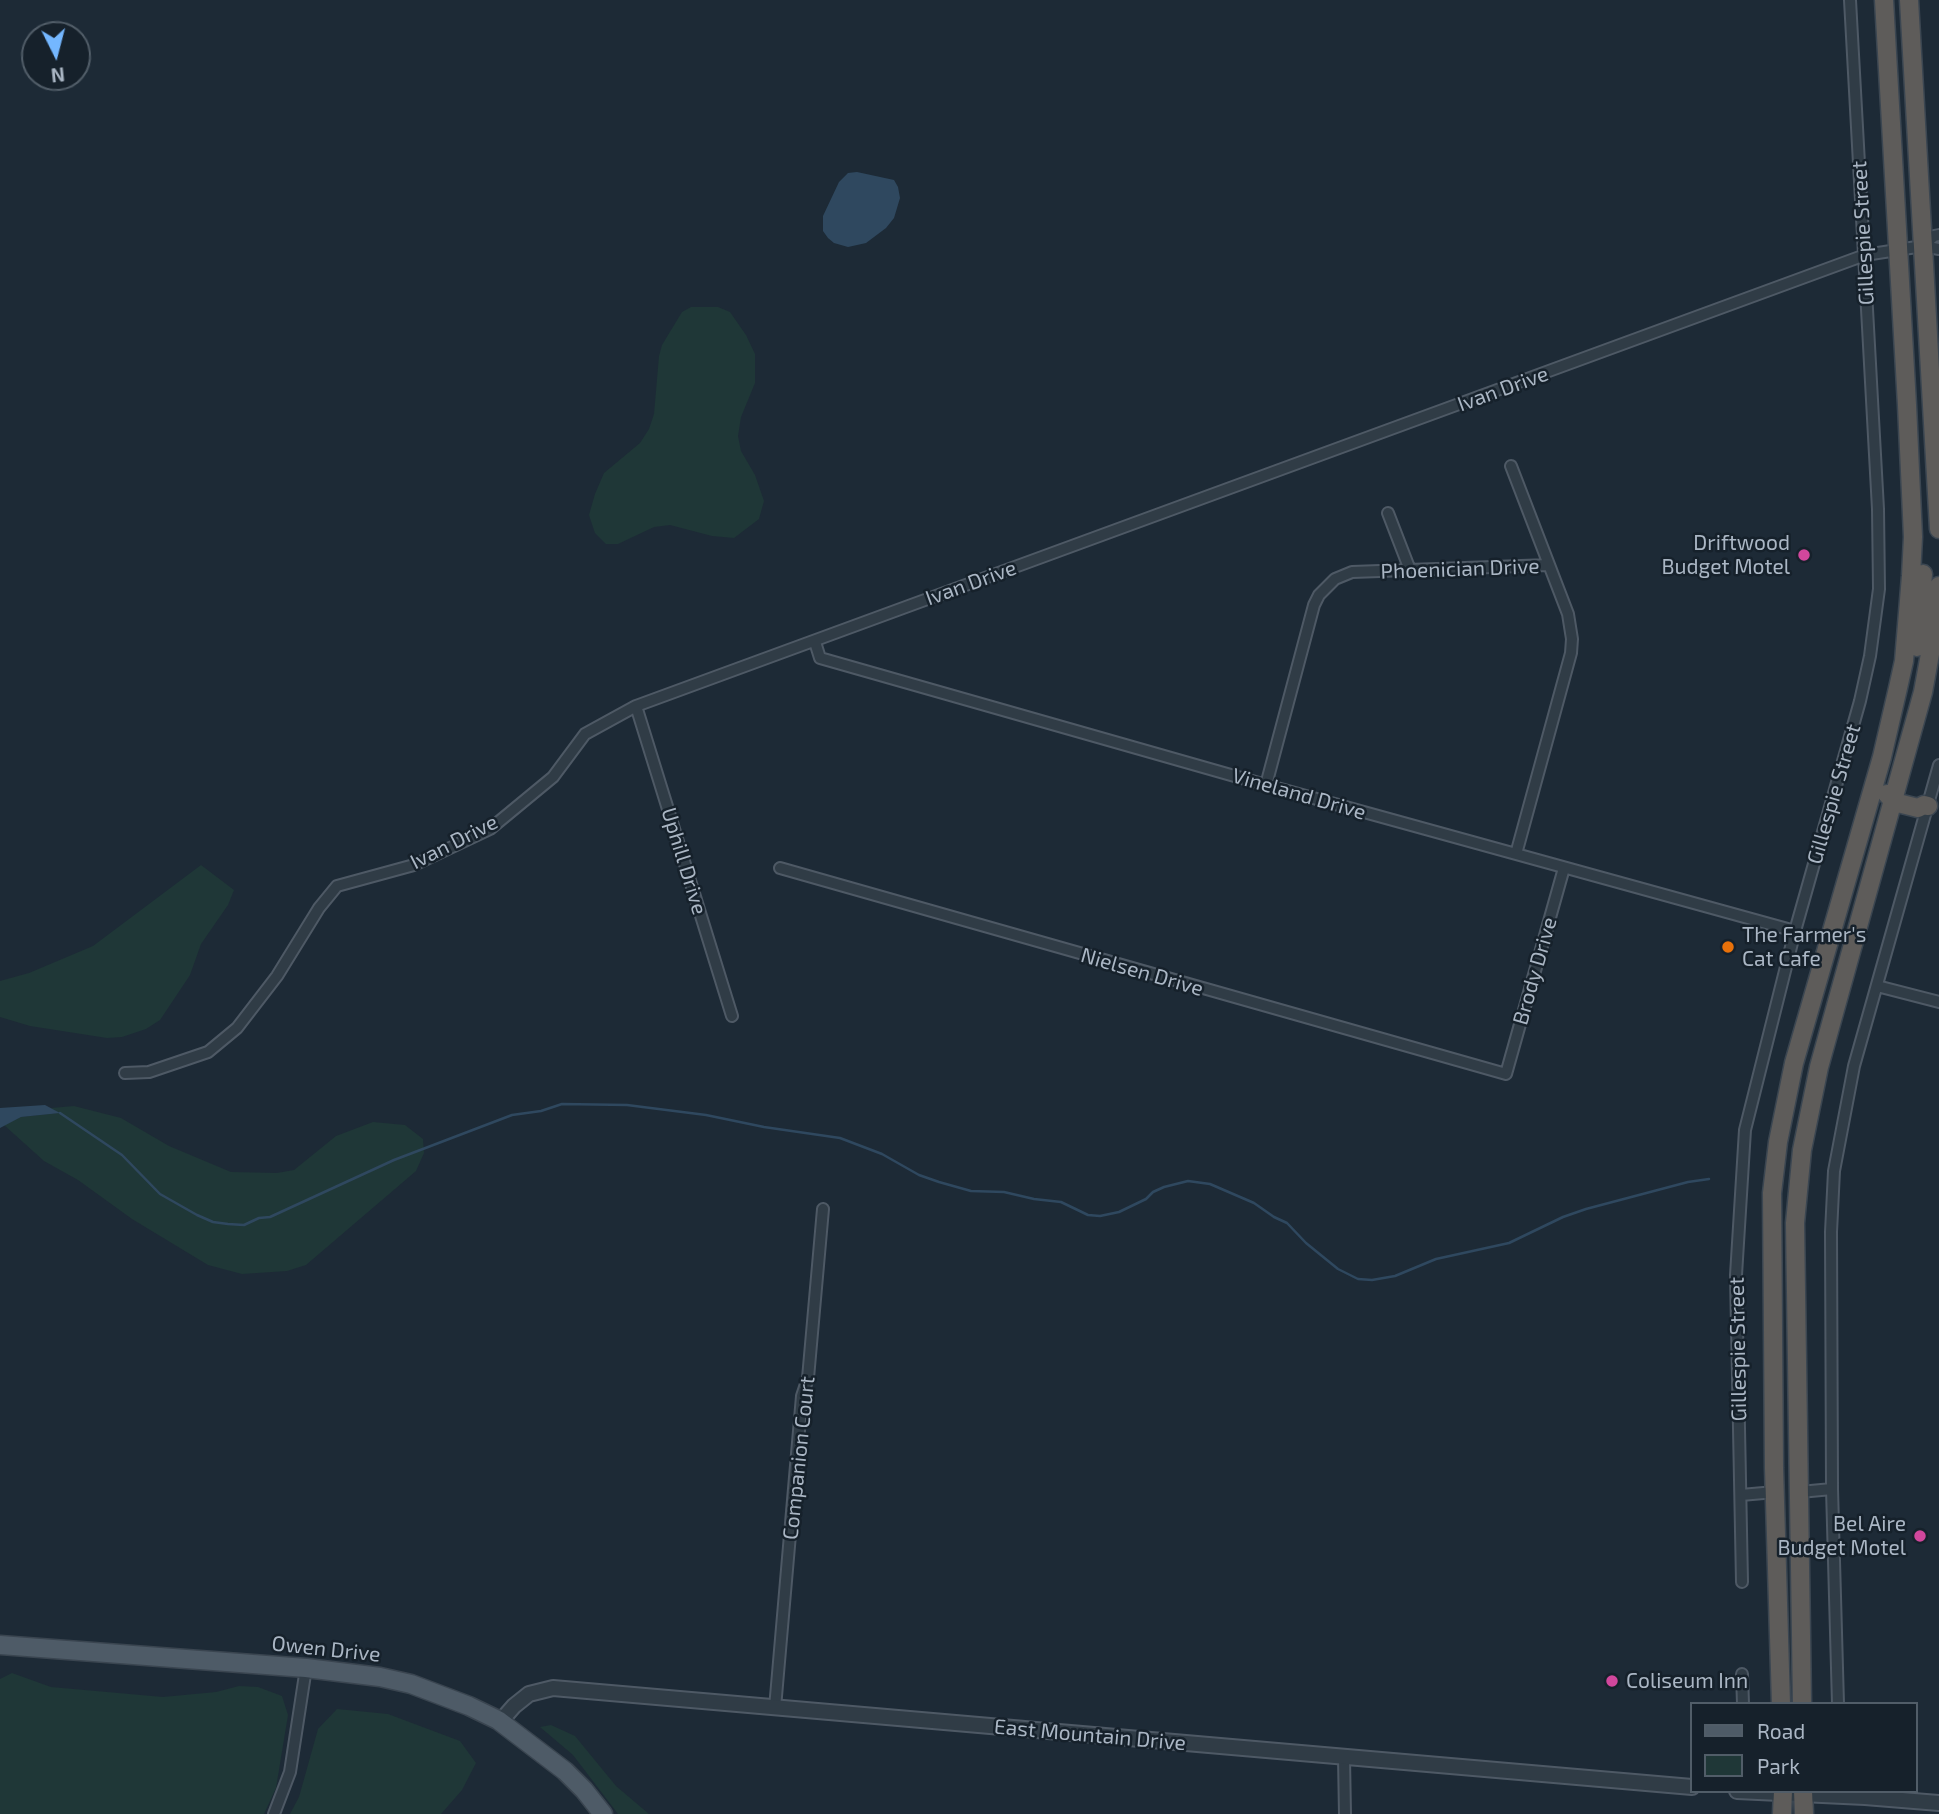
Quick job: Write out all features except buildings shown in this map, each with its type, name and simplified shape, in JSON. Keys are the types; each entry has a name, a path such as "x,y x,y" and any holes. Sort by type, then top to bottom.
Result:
{"highway":[{"path":"1781,1702 1771,1249 1772,1193 1778,1142 1794,1063 1882,757 1898,688 1908,624 1912,520 1884,0"},
{"path":"1909,0 1931,247 1939,529"},
{"path":"1912,520 1921,536 1921,614 1909,691 1886,780 1887,794 1894,802 1918,808 1930,806"},
{"path":"1802,1702 1796,1223 1802,1150 1819,1067 1900,783 1931,653 1939,586"},
{"path":"1900,783 1907,792 1930,806"},
{"path":"1775,1492 1785,1494 1787,1499 1793,1612 1802,1677"},
{"path":"1782,1814 1783,1793"},
{"path":"1804,1793 1804,1814"}],"main road":[{"name":"Owen Drive","path":"0,1645 306,1668 380,1677 411,1684 469,1706 500,1722 565,1771 603,1814"}],"street":[{"name":"Gillespie Street","path":"1742,1582 1736,1275 1745,1129 1795,931 1860,701 1870,656 1879,589 1878,509 1850,0"},
{"path":"1931,247 1934,236 1939,235"},
{"name":"Ivan Drive","path":"125,1073 149,1072 208,1052 237,1028 278,976 319,908 337,886 414,865 490,829 553,777 585,734 636,706 1864,255 1931,247"},
{"path":"1511,466 1549,565"},
{"path":"1388,513 1410,570"},
{"name":"Phoenician Drive","path":"1266,785 1314,605 1319,595 1335,579 1352,572 1549,565 1568,614 1571,653 1516,854"},
{"name":"Vineland Drive","path":"816,642 820,658 1795,931"},
{"name":"Uphill Drive","path":"636,706 732,1016"},
{"path":"1838,1702 1832,1489 1831,1232 1834,1171 1854,1066 1930,806 1939,765"},
{"name":"Nielsen Drive","path":"780,868 1506,1074"},
{"name":"Brody Drive","path":"1506,1074 1564,868"},
{"path":"1877,986 1939,1002"},
{"name":"Companion Court","path":"775,1707 802,1396 808,1378 823,1209"},
{"path":"1800,1492 1832,1489"},
{"path":"1741,1495 1775,1492"},
{"path":"274,1814 290,1772 306,1668"},
{"path":"1742,1674 1743,1702"},
{"name":"East Mountain Drive","path":"500,1722 529,1694 553,1688 1690,1787"},
{"path":"1344,1758 1345,1814"},
{"path":"1816,1793 1939,1803"}],"green space":[{"path":"691,307 718,307 730,312 755,354 755,383 741,417 738,436 741,451 755,475 764,501 759,519 734,538 712,536 670,525 654,527 618,544 606,544 595,533 589,515 595,494 604,473 640,443 649,429 654,414 662,345 682,312"},
{"path":"201,865 234,890 228,905 201,944 190,975 160,1020 146,1029 122,1037 107,1038 30,1026 0,1017 0,981 29,973 93,946"},
{"path":"74,1106 121,1118 169,1146 231,1172 277,1173 294,1170 336,1136 373,1122 405,1125 423,1139 424,1153 416,1171 306,1265 287,1271 242,1274 208,1265 132,1219 78,1180 44,1161 4,1125 21,1117 58,1113 51,1108"},
{"path":"12,1673 51,1687 163,1697 216,1692 239,1686 258,1687 282,1696 288,1715 276,1788 264,1814 0,1814 0,1679"},
{"path":"337,1709 388,1714 460,1741 476,1763 462,1790 441,1814 290,1814 299,1797 318,1729"},
{"path":"551,1725 575,1736 616,1786 649,1814 618,1814 573,1755 540,1727"}],"water":[{"path":"857,172 894,180 900,198 894,218 886,228 866,243 848,247 828,238 823,231 823,216 839,182 848,173"},
{"path":"45,1105 60,1113 21,1117 0,1128 0,1108"}],"waterway":[{"path":"60,1113 122,1155 160,1194 197,1215 213,1222 228,1224 244,1225 259,1218 270,1217 394,1160 512,1115 541,1111 562,1104 627,1105 706,1115 840,1138 882,1154 919,1175 939,1182 971,1191 1004,1192 1061,1202 1088,1215 1100,1216 1119,1212 1164,1187 1188,1181 1210,1184 1254,1203 1287,1223 1306,1243 1338,1269 1358,1279 1372,1280 1395,1276 1436,1259 1509,1243 1586,1209 1709,1179"}],"place":[{"name":"Driftwood Budget Motel","path":"1804,555"},
{"name":"The Farmer's Cat Cafe","path":"1728,947"},
{"name":"Bel Aire Budget Motel","path":"1920,1536"},
{"name":"Coliseum Inn","path":"1612,1681"}]}
